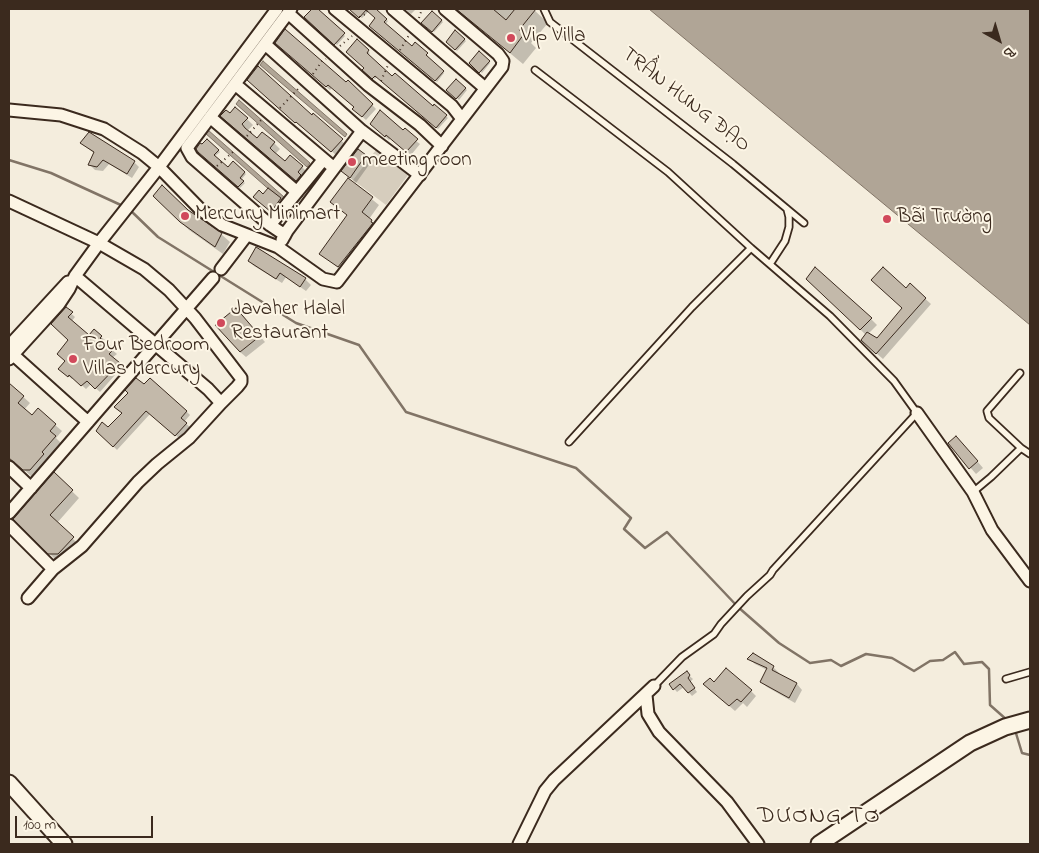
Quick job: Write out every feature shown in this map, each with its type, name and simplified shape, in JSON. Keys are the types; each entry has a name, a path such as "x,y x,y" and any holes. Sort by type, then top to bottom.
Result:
{"main road":[{"path":"819,844 970,743 1005,727 1030,720"},
{"path":"9,783 64,844"}],"street":[{"path":"88,422 10,352 63,286 75,276 277,9"},
{"path":"335,9 452,106 462,118"},
{"path":"393,9 485,88"},
{"path":"9,110 61,115 104,128 142,153 200,209 222,225 278,247 324,279 337,282 502,68 503,61 498,54 445,9"},
{"path":"285,235 270,225 187,151 187,148 290,11 371,88 420,125 442,146"},
{"path":"265,44 362,131 420,175"},
{"path":"235,84 334,168"},
{"path":"210,117 297,192"},
{"path":"278,247 362,131"},
{"path":"270,225 323,160"},
{"path":"9,201 99,242 144,269 187,308 241,378 241,382 237,387 189,438 138,482 82,546 53,569 28,598"},
{"path":"221,269 247,235"},
{"path":"75,276 208,389 221,403"},
{"path":"9,513 156,346 213,278"},
{"path":"917,413 973,492 992,530 1030,581"},
{"path":"9,467 31,488"},
{"path":"9,525 53,569"},
{"path":"519,844 545,791 554,780 654,686"},
{"path":"646,695 648,714 659,732 720,795 755,840"}],"lane":[{"name":"TRẦN HƯNG ĐẠO","path":"544,9 550,22 732,164 804,223"},
{"path":"536,70 668,172 751,248 830,316 894,381 917,413 772,570 768,577 720,624 714,634 682,657 654,686"},
{"path":"770,264 785,240 789,227 787,209"},
{"path":"569,442 692,307 751,248"},
{"path":"1020,373 987,411 990,418 1021,448 1030,454"},
{"path":"973,492 1021,448"},
{"path":"1006,679 1030,672"}],"path":[{"path":"371,88 381,82 385,70 393,58"}],"shaded area":[{"path":"649,9 1030,9 1030,325 774,113"},
{"path":"263,61 347,134 345,137 260,65"},
{"path":"239,100 310,163 307,167 236,104"},
{"path":"208,130 284,197 281,200 205,133"},
{"path":"379,146 411,171 386,205 353,180"}],"building":[{"path":"312,9 318,9 345,33 334,45 304,17"},
{"path":"349,9 376,9 387,19 384,22 412,46 415,42 444,71 435,81 369,26 375,18 366,10 359,18"},
{"path":"456,9 493,9 506,20 515,9 536,9 519,30 524,34 510,53"},
{"path":"432,11 442,20 432,32 421,23"},
{"path":"285,29 346,82 348,80 373,104 362,117 352,109 354,107 328,85 326,87 275,43"},
{"path":"455,30 465,39 455,50 446,42"},
{"path":"357,39 369,50 367,53 392,76 395,73 433,106 434,104 447,115 436,128 375,76 372,79 362,70 364,68 346,52"},
{"path":"479,51 490,61 479,73 469,63"},
{"path":"258,66 312,115 313,113 343,139 331,152 247,80"},
{"path":"456,79 466,88 456,99 446,90"},
{"path":"235,107 248,118 242,124 245,128 257,138 262,132 275,142 270,148 285,161 290,155 303,166 298,172 301,175 296,181 220,116 226,110 230,113"},
{"path":"380,110 403,130 405,128 418,139 406,152 370,124"},
{"path":"89,132 135,161 127,174 103,160 97,167 88,165 94,152 80,143"},
{"path":"207,139 219,150 214,155 228,167 233,161 245,172 240,178 244,181 238,187 196,149 200,143 202,144"},
{"name":"meeting roon","path":"358,149 366,155 350,178 341,171"},
{"path":"348,178 373,197 362,212 373,223 338,267 319,254 347,215 330,202"},
{"name":"Mercury Minimart","path":"162,185 188,210 222,233 215,247 180,222 153,196"},
{"path":"268,188 281,198 271,212 253,197 259,190 263,194"},
{"path":"256,247 306,278 300,287 280,273 276,279 248,261"},
{"path":"815,267 872,318 860,330 806,279"},
{"path":"883,267 906,288 910,283 926,298 876,354 861,340 867,332 877,338 902,308 871,280"},
{"path":"66,307 73,312 68,317 89,335 94,329 102,336 100,338 114,349 109,354 120,363 95,389 87,381 81,386 69,375 68,377 58,369 65,361 57,354 68,340 51,324"},
{"path":"236,308 260,336 240,352 215,325"},
{"path":"136,378 144,384 150,378 187,411 181,418 187,423 175,436 146,411 113,447 96,431 102,422 108,427 122,413 114,407 128,393 125,390"},
{"path":"9,383 24,396 18,403 32,415 38,408 56,424 50,431 56,436 30,470 23,470 9,458"},
{"path":"956,436 978,461 969,469 948,443"},
{"path":"54,472 73,490 50,515 74,537 58,554 48,554 13,519"},
{"path":"753,653 774,666 772,670 797,683 789,698 760,682 767,668 747,659"},
{"path":"726,668 752,690 741,702 737,699 729,706 703,684 710,678 714,682"},
{"path":"687,671 690,675 688,678 695,688 688,693 680,684 673,690 669,684"}],"waterway":[{"path":"9,160 51,173 123,206"},
{"path":"130,210 158,237 296,323 359,345 406,412 576,468 631,518 624,529 645,548 667,532 738,607 779,643 810,663 831,660 841,666 866,654 892,658 914,671 930,661 943,660 955,652 964,664 982,662 989,669 990,705 1007,720"},
{"path":"1015,730 1022,753 1030,755"}],"place":[{"name":"Vip Villa","path":"511,38"},
{"name":"meeting roon","path":"352,162"},
{"name":"Mercury Minimart","path":"185,216"},
{"name":"Bãi Trường","path":"887,219"},
{"name":"Javaher Halal Restaurant","path":"221,323"},
{"name":"Four Bedroom Villas Mercury","path":"73,359"}],"district":[{"name":"DƯƠNG TƠ","path":"819,818"}]}
